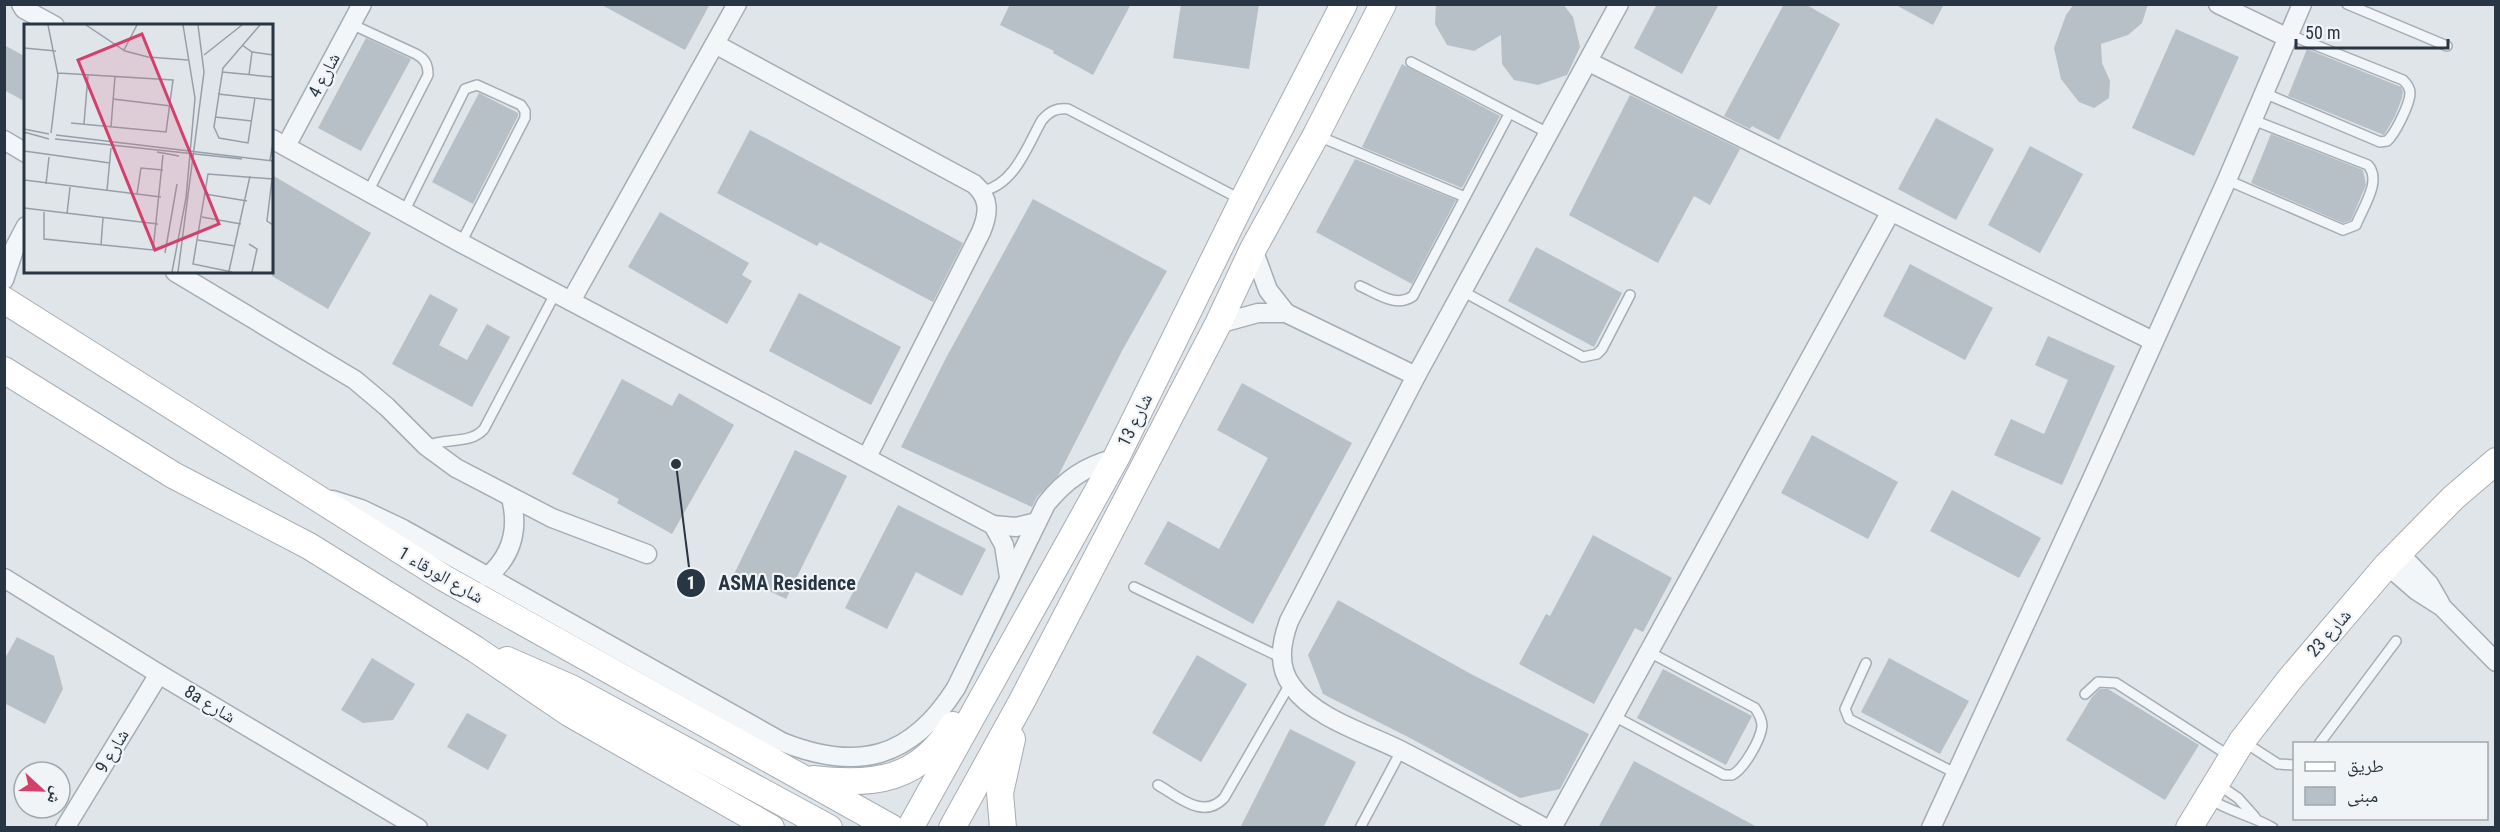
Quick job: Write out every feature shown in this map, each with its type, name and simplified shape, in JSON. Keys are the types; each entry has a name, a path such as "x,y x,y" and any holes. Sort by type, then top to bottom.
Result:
{"main road":[{"path":"1316,135 1323,96 1367,4"},
{"name":"شارع 13","path":"952,828 1022,701 1218,324 1253,249 1316,135 1383,4"},
{"name":"شارع 13","path":"910,828 1116,458 1339,8"},
{"name":"شارع الورقاء 1","path":"4,300 444,578 892,828"},
{"path":"4,370 173,475 309,546 475,649 569,713 771,828"},
{"name":"شارع 23","path":"2189,828 2236,749 2290,679 2393,559 2454,498 2496,461"},
{"path":"475,649 510,661 572,688 829,828"},
{"path":"801,778 856,783 889,778 903,772 940,745 967,703 987,687"},
{"path":"1003,828 1000,811 1003,774 1022,701"}],"street":[{"path":"21,4 24,9 51,24"},
{"name":"شارع 4","path":"279,142 362,4"},
{"path":"564,297 737,4"},
{"path":"1533,825 1401,751 1316,710 1302,699 1290,684 1282,658 1282,639 1289,621 1416,376 1464,292 1619,4"},
{"path":"2218,4 2289,37"},
{"path":"1931,828 2227,180 2302,4"},
{"path":"715,44 968,180 982,191 988,206 981,232 867,457"},
{"path":"1589,62 1890,213 2153,341"},
{"path":"4,140 24,152"},
{"path":"279,142 461,243 993,525 1016,527 1037,522"},
{"path":"1552,828 1890,213"},
{"path":"4,280 15,247 24,230"},
{"path":"1253,249 1268,290 1286,313"},
{"path":"177,273 355,380 387,407 426,446 456,468 552,518 647,554"},
{"path":"1218,324 1258,313 1286,313 1416,376"},
{"path":"317,496 382,518 782,742 830,757 858,758 880,753 902,744 924,729 942,710 956,688 1046,504 1076,473 1095,463 1116,458"},
{"path":"487,578 504,559 514,535 515,516 511,498"},
{"path":"993,525 1004,545 1009,578"},
{"path":"2393,559 2429,584 2442,607 2496,662"},
{"name":"8a شارع","path":"4,578 407,825"},
{"name":"شارع 9","path":"65,828 159,674"}],"lane":[{"path":"2347,4 2447,45"},
{"path":"351,24 424,58 428,66 428,75 368,192"},
{"path":"2264,93 2380,142 2387,141 2396,129 2410,94 2409,86 2403,80 2289,37"},
{"path":"1411,62 1550,134"},
{"path":"404,212 465,89 477,85 520,105 525,111 525,118 461,243"},
{"path":"982,191 993,189 1008,178 1042,120 1049,112 1058,108 1068,109 1243,200"},
{"path":"1360,286 1398,302 1406,301 1413,296 1509,114"},
{"path":"2227,180 2343,230 2356,225 2375,180 2373,171 2368,165 2253,120"},
{"path":"1316,135 1465,197"},
{"path":"1464,292 1583,357 1597,354 1602,349 1630,295"},
{"path":"426,446 443,440 467,439 481,433 564,297"},
{"path":"1134,587 1282,658"},
{"path":"2320,742 2396,641"},
{"path":"1614,716 1724,775 1732,775 1744,765 1762,728 1761,718 1755,708 1649,652"},
{"path":"1866,663 1845,709 1849,718 1957,774"},
{"path":"2085,694 2098,682 2116,682 2236,749 2278,764 2293,765"},
{"path":"1158,785 1201,808 1210,809 1217,805 1224,798 1290,684"},
{"path":"1360,828 1401,751"},
{"path":"2211,790 2238,798 2254,817"},
{"path":"2211,790 2235,812 2254,817 2273,828"}],"building":[{"path":"600,4 710,4 685,50"},
{"path":"1010,4 1131,4 1093,75 1053,53 1054,51 1000,25"},
{"path":"1181,4 1259,4 1249,69 1173,58"},
{"path":"1436,4 1563,4 1573,17 1580,47 1567,75 1538,85 1514,80 1502,64 1501,35 1474,51 1447,45 1435,24"},
{"path":"1657,4 1719,4 1682,74 1634,48"},
{"path":"1784,4 1805,4 1840,24 1779,140 1752,126 1750,129 1724,116"},
{"path":"1894,4 1944,4 1933,25"},
{"path":"2074,4 2148,4 2142,23 2128,35 2101,44 2102,63 2110,81 2109,98 2094,108 2079,102 2061,79 2054,48 2066,15"},
{"path":"2176,29 2239,57 2194,156 2132,128"},
{"path":"366,38 411,59 361,151 318,128"},
{"path":"4,45 24,56 24,101 4,90"},
{"path":"2307,49 2401,87 2402,98 2384,135 2288,96"},
{"path":"1402,64 1500,116 1462,188 1362,147"},
{"path":"479,93 518,113 518,116 473,204 432,182"},
{"path":"1630,95 1740,149 1710,205 1694,196 1658,263 1569,215"},
{"path":"1936,118 1994,149 1956,220 1898,189"},
{"path":"750,130 963,243 933,302 820,242 817,246 717,193"},
{"path":"2271,134 2363,170 2366,185 2351,220 2343,223 2251,183"},
{"path":"2030,146 2083,174 2040,253 1988,225"},
{"path":"1355,159 1456,200 1412,284 1316,232"},
{"path":"273,176 371,233 328,309 272,276"},
{"path":"1033,199 1167,271 1123,349 1058,476 1037,497 1032,507 901,447 946,358"},
{"path":"660,212 749,263 742,275 752,281 727,324 628,267"},
{"path":"1536,247 1622,293 1594,347 1508,301"},
{"path":"1910,264 1993,308 1965,360 1883,316"},
{"path":"799,293 901,347 871,405 769,351"},
{"path":"430,294 458,309 439,345 467,360 487,324 510,337 472,407 392,364"},
{"path":"2048,336 2115,366 2062,485 1994,455 2011,419 2044,434 2068,380 2035,365"},
{"path":"622,379 672,406 679,393 734,425 672,534 617,503 619,499 572,474"},
{"path":"1242,383 1352,443 1253,624 1144,564 1168,521 1219,549 1268,458 1217,430"},
{"path":"1812,435 1898,482 1868,539 1781,493"},
{"path":"795,450 847,476 786,599 734,574"},
{"path":"1952,490 2041,538 2019,578 1930,531"},
{"path":"898,505 986,549 962,596 916,572 887,629 845,608"},
{"path":"1593,535 1672,578 1643,632 1635,628 1594,704 1519,664 1546,614 1550,616"},
{"path":"1338,600 1471,674 1589,734 1560,789 1520,798 1323,694 1308,655"},
{"path":"17,637 54,656 63,689 45,724 4,703 4,660"},
{"path":"1197,655 1247,684 1201,762 1152,733"},
{"path":"372,658 415,684 393,720 363,723 341,710"},
{"path":"1889,658 1969,701 1940,754 1861,712"},
{"path":"1663,669 1752,716 1726,765 1637,718"},
{"path":"2100,689 2108,689 2199,745 2165,800 2066,740 2092,697"},
{"path":"467,713 507,735 488,770 447,747"},
{"path":"1290,729 1356,762 1323,828 1240,828"},
{"path":"1634,761 1759,828 1598,828"}],"place":[{"name":"ASMA Residence","path":"676,464"}]}
